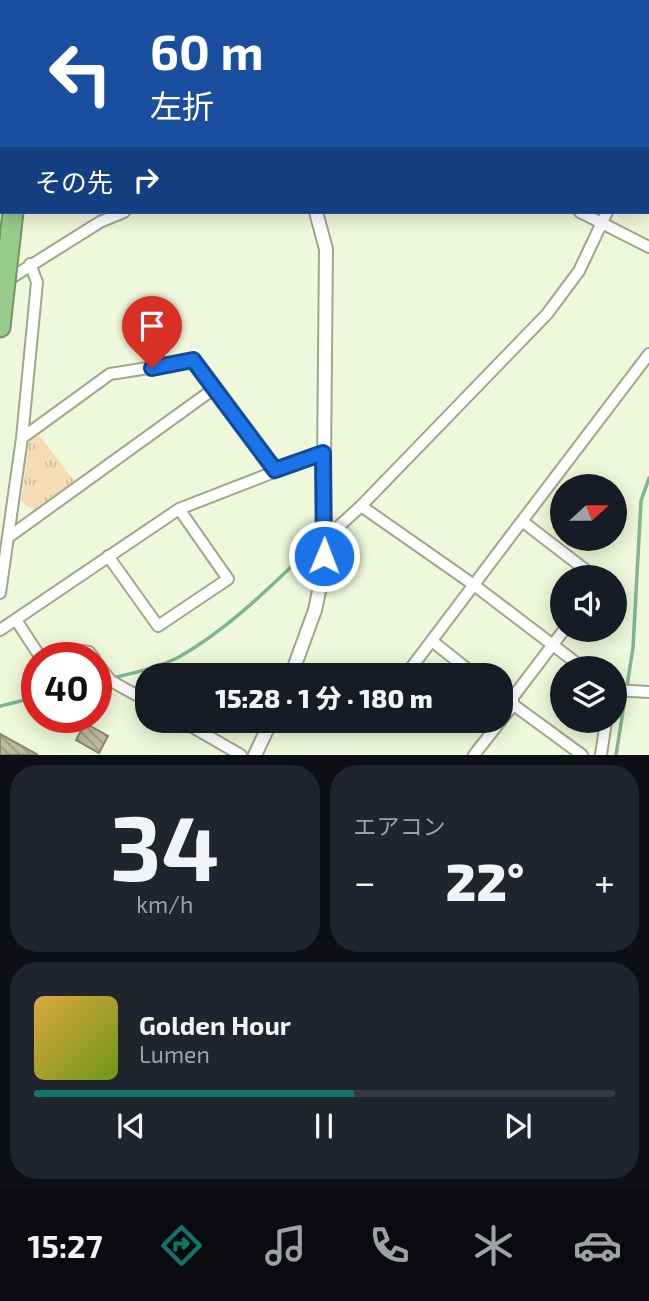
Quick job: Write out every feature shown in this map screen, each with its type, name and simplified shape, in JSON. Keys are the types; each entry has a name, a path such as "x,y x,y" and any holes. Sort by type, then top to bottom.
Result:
{"highway":[{"path":"1,317 13,214"}],"street":[{"path":"0,285 100,222 119,214"},
{"path":"296,663 315,610 323,572 325,539 323,453 326,249 317,214"},
{"path":"325,539 361,506 547,314 579,271 605,217 649,247"},
{"path":"0,593 22,438 37,282 30,264"},
{"path":"415,663 649,354"},
{"path":"22,438 110,374 193,360 275,470"},
{"path":"10,536 215,388"},
{"path":"0,630 179,509 323,453"},
{"path":"361,506 474,585 567,656"},
{"path":"108,556 158,626 228,579 179,509"},
{"path":"523,521 579,565"},
{"path":"16,620 30,642"},
{"path":"432,641 460,663"},
{"path":"513,697 554,642"},
{"path":"112,682 135,694"},
{"path":"627,691 649,692"},
{"path":"513,705 582,755"},
{"path":"203,733 241,755"},
{"path":"255,755 265,733"},
{"path":"474,755 491,733"},
{"path":"601,755 604,733"}],"green space":[{"path":"38,434 75,482 35,511 21,501 29,443"}],"building":[{"path":"80,733 103,733 108,736 99,753 76,740"},
{"path":"0,734 38,755 0,755"}],"waterway":[{"path":"616,755 633,648 641,501 649,478"},
{"path":"112,678 159,665 198,645 250,604 316,543"},
{"path":"0,706 21,701"}],"route":[{"path":"152,368 193,360 275,470 323,453 324,556"}]}
